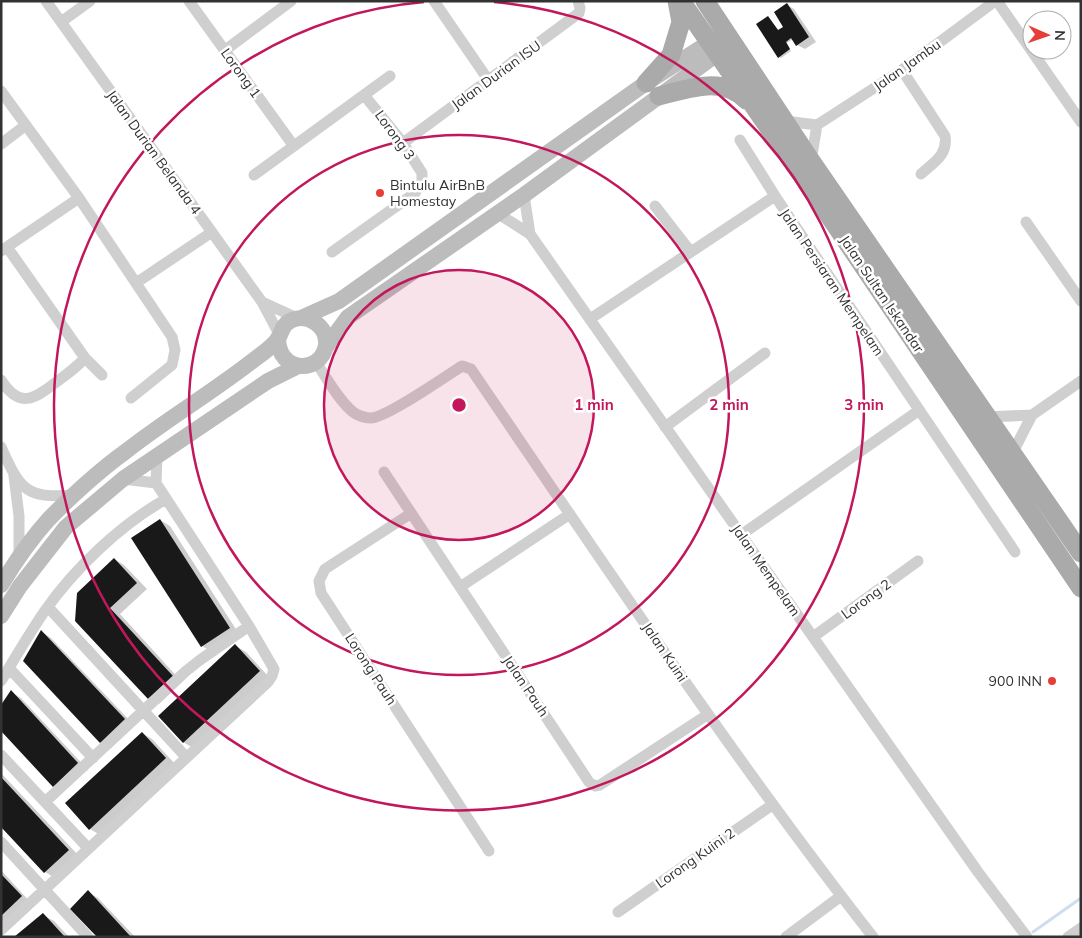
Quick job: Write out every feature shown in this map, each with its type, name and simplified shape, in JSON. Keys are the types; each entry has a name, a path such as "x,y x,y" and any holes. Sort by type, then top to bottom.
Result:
{"main road":[{"path":"646,83 671,54 681,22 677,1"},
{"name":"Jalan Sultan Iskandar","path":"681,1 716,46 759,114 1081,588"},
{"path":"705,1 811,161 1081,553"},
{"path":"659,96 711,85 738,92 759,114"}],"street":[{"name":"Jalan Durian Belanda 4","path":"46,1 262,302 279,336"},
{"path":"60,22 90,1"},
{"name":"Lorong 1","path":"189,1 293,145"},
{"path":"224,50 291,1"},
{"path":"434,1 489,81"},
{"name":"Jalan Durian ISU","path":"403,143 579,13 578,1"},
{"path":"996,1 1081,122"},
{"name":"Jalan Jambu","path":"817,125 902,70 996,1"},
{"path":"279,336 280,353 291,364 304,366 316,362 348,317 524,195 659,96 716,46 716,18"},
{"path":"1,585 19,557 48,521 76,494 124,452 256,358 279,336 283,327 289,322 339,300 646,83 716,46"},
{"path":"716,46 742,57"},
{"path":"902,70 945,136 947,146 941,155 921,174"},
{"path":"254,175 390,76"},
{"path":"1,91 79,198 172,337 175,350 172,365 131,398"},
{"name":"Lorong 3","path":"332,252 415,194 422,181 422,174 403,143 364,95"},
{"path":"785,120 817,125 811,161"},
{"path":"1,144 26,125"},
{"path":"740,140 775,196"},
{"name":"Jalan Mempelam","path":"524,195 530,234 978,872 1027,937"},
{"name":"Jalan Persiaran Mempelam","path":"590,319 775,196 918,411 1015,552"},
{"path":"79,198 4,249 85,358 102,376"},
{"path":"655,206 690,251"},
{"path":"497,213 530,234"},
{"path":"1026,222 1081,301"},
{"path":"136,283 212,232"},
{"path":"262,302 299,318 308,318 320,326 324,332 326,346"},
{"path":"665,427 765,353"},
{"path":"1,380 9,392 30,399 39,395 77,368 85,358"},
{"name":"Jalan Kuini","path":"316,362 349,408 357,415 372,418 407,400 462,366 471,369 707,715 873,937"},
{"path":"1,616 20,586 66,527 123,479 268,381 298,366"},
{"path":"1012,454 1032,415 1081,381"},
{"path":"742,535 918,411"},
{"path":"987,417 1032,415"},
{"path":"1,447 14,474 22,485 32,493 58,496 76,494"},
{"path":"1,930 272,676 274,669 249,626 156,484 157,455"},
{"name":"Jalan Pauh","path":"384,472 589,782 595,786 600,785 707,715"},
{"path":"14,474 19,516 19,557"},
{"path":"123,479 156,484"},
{"path":"1,681 48,607 82,566 117,532 166,499"},
{"name":"Lorong Pauh","path":"410,514 325,569 319,581 321,593 490,850"},
{"path":"460,587 570,514"},
{"name":"Lorong 2","path":"813,637 918,560"},
{"path":"48,607 186,758"},
{"path":"45,802 200,660 249,626"},
{"path":"9,668 93,758"},
{"path":"1,755 88,848"},
{"name":"Lorong Kuini 2","path":"618,912 772,804"},
{"path":"1,842 88,937"},
{"path":"786,937 841,896"},
{"path":"1068,937 1081,928"}],"building":[{"path":"787,3 809,37 796,46 791,38 786,42 790,49 778,58 756,24 768,16 778,30 783,27 774,12"},
{"path":"160,519 230,628 201,647 131,538"},
{"path":"114,558 137,583 110,608 173,676 148,699 75,621 77,593"},
{"path":"41,630 125,719 100,743 23,661"},
{"path":"235,644 260,671 183,743 158,716"},
{"path":"11,690 78,763 53,787 1,731 1,705"},
{"path":"142,732 166,758 89,830 65,803"},
{"path":"1,777 69,850 44,873 1,827"},
{"path":"1,874 22,896 1,916"},
{"path":"88,890 131,937 97,937 70,909"},
{"path":"43,913 65,937 14,937"}],"waterway":[{"path":"1033,932 1081,898"}],"place":[{"name":"Bintulu AirBnB Homestay","path":"380,193"},
{"name":"900 INN","path":"1052,681"}]}
